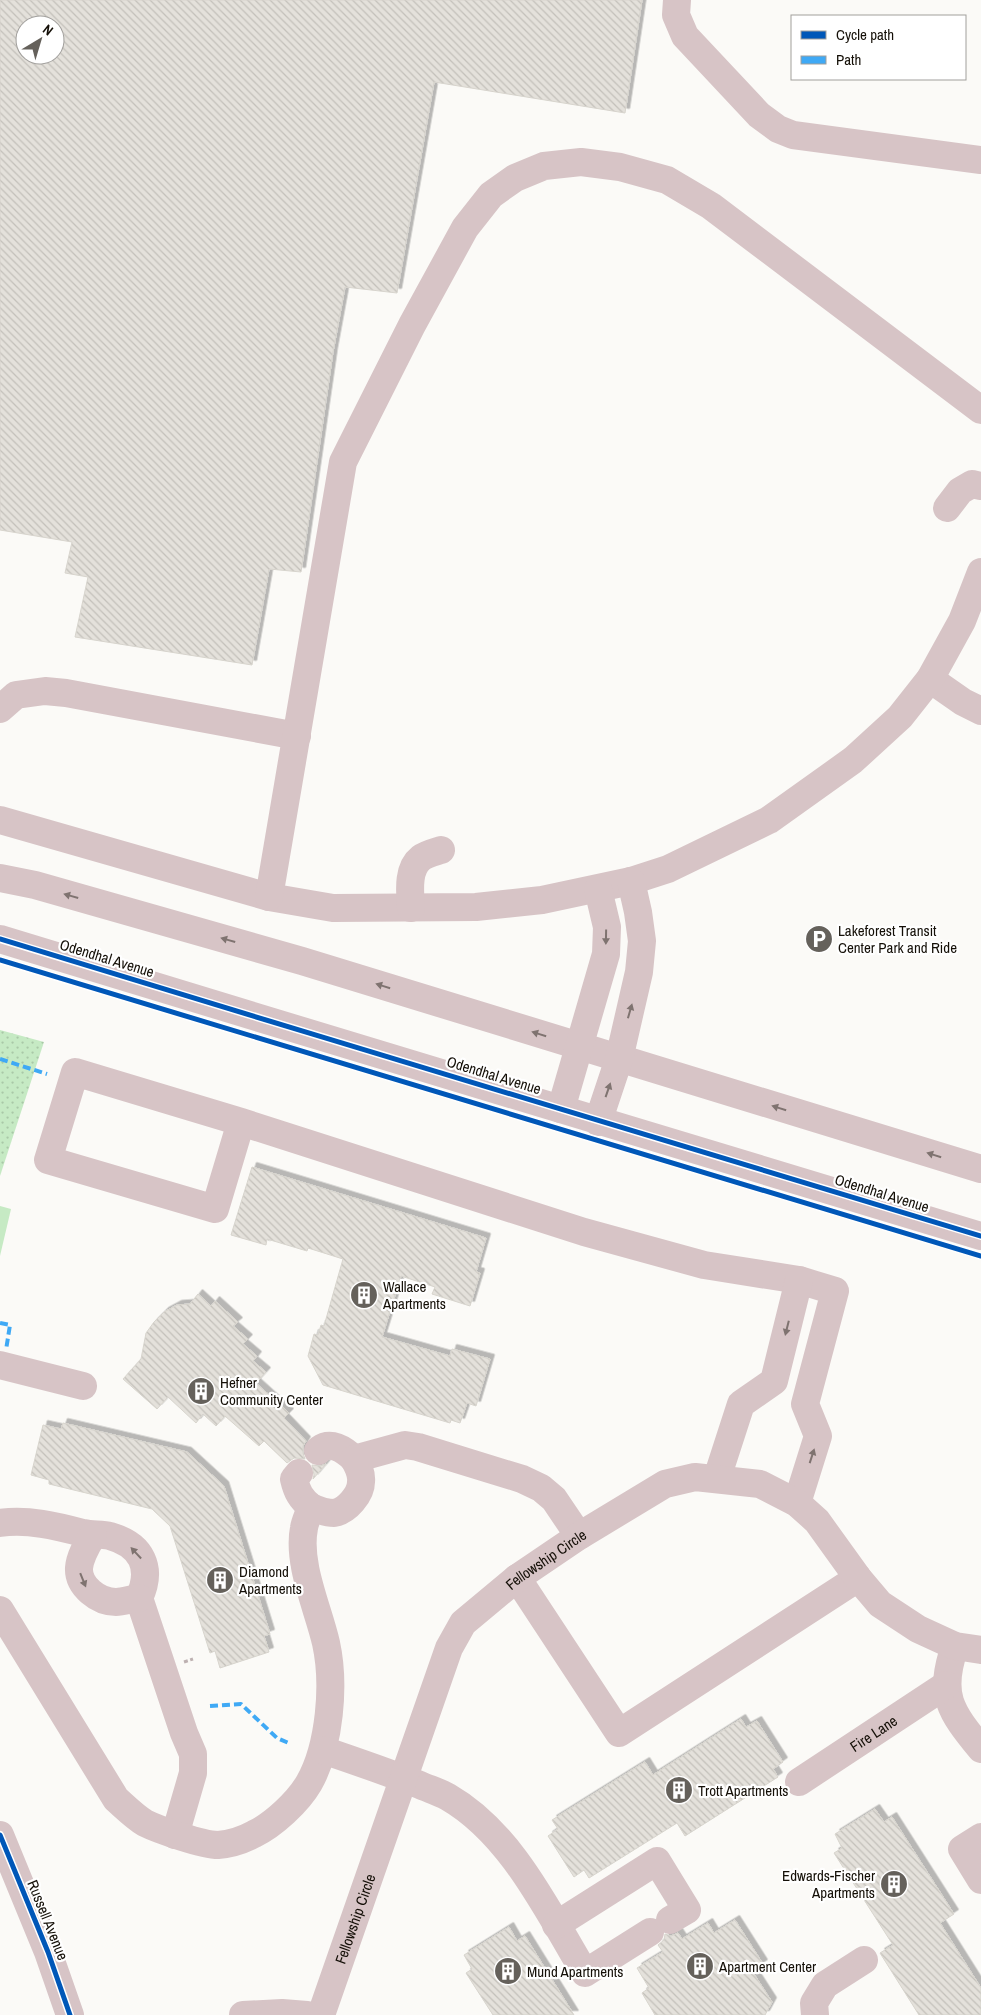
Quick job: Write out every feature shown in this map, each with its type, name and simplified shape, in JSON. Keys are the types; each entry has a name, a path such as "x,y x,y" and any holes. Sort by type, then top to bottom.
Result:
{"street":[{"path":"677,0 676,15 685,36 759,115 778,129 793,135 981,160"},
{"path":"269,897 343,462 412,325 465,228 491,195 515,178 544,166 581,162 620,167 667,180 711,206 981,410"},
{"path":"947,508 960,491 972,484 981,486"},
{"path":"0,820 269,897 333,908 476,907 542,900 631,881 668,869 769,820 795,804 854,760 900,717 930,678 962,621 981,572"},
{"path":"930,678 963,702 981,711"},
{"path":"0,709 16,696 45,691 66,693 296,736"},
{"path":"411,908 410,885 413,867 422,857 441,850"},
{"path":"0,878 35,885 302,962 981,1169"},
{"path":"598,1122 619,1059 635,994 642,941 631,881"},
{"path":"561,1109 606,954 607,926 598,889"},
{"name":"Odendhal Avenue","path":"0,939 561,1109 598,1122 981,1236"},
{"path":"241,1122 215,1209 48,1160 75,1072 241,1122 584,1232 704,1265 799,1280 835,1291 806,1404 818,1436 797,1503"},
{"path":"716,1478 741,1404 774,1381 799,1280"},
{"path":"0,1365 83,1386"},
{"path":"354,1459 406,1445 522,1479 541,1488 554,1499 578,1536"},
{"path":"299,1473 294,1479 297,1491 311,1507 323,1512 335,1513 353,1501 362,1483 360,1470 354,1459 347,1452 330,1446 322,1447 318,1451"},
{"name":"Fellowship Circle","path":"320,2015 449,1648 463,1623 517,1578 578,1536 665,1484 695,1477 760,1484 797,1503 817,1521 858,1578 880,1604 918,1629 954,1646 981,1650"},
{"path":"0,1610 116,1799 144,1822 174,1835 216,1845 243,1840 265,1829 285,1811 308,1784 323,1750 330,1693 326,1645 302,1547 304,1527 311,1507"},
{"path":"0,1523 15,1520 93,1535 110,1536 127,1544 141,1556 146,1571 145,1586 139,1598 184,1734 193,1754 193,1773 174,1835"},
{"path":"93,1535 84,1551 79,1569 84,1586 98,1598 114,1602 139,1598"},
{"path":"517,1578 619,1733 858,1578"},
{"path":"954,1646 947,1667 946,1693 959,1722 981,1749"},
{"name":"Fire Lane","path":"799,1782 946,1685"},
{"path":"323,1750 402,1778 448,1797 470,1814 500,1840 520,1866 585,1973 687,1910 657,1861 556,1925"},
{"name":"Russell Avenue","path":"0,1835 48,1952 70,2015"},
{"path":"981,1837 962,1849 981,1880"},
{"path":"815,2015 814,2003 825,1985 864,1960"},
{"path":"242,2015 282,2013 307,2015"}],"green space":[{"path":"0,1030 44,1042 0,1176"},
{"path":"0,1206 11,1209 0,1256"}],"building":[{"path":"0,0 642,0 625,113 434,82 397,293 345,287 333,352 301,572 269,569 252,665 75,637 88,577 65,573 72,542 0,530"},
{"name":"Wallace Apartments","path":"252,1167 486,1238 476,1272 480,1273 470,1306 432,1294 435,1287 401,1276 382,1337 450,1356 452,1349 490,1359 476,1406 467,1403 460,1423 451,1420 450,1423 323,1385 308,1356 314,1334 318,1335 321,1325 324,1326 343,1259 308,1248 307,1251 267,1239 266,1245 231,1235"},
{"name":"Hefner Community Center","path":"198,1294 211,1306 215,1301 238,1322 233,1326 248,1339 243,1344 257,1356 253,1361 266,1372 256,1383 289,1413 284,1418 306,1441 303,1446 305,1459 294,1458 287,1463 264,1441 259,1446 225,1416 216,1426 203,1414 196,1423 168,1397 157,1409 123,1379 141,1359 146,1333 154,1322 164,1312 177,1305 190,1304"},
{"name":"Diamond Apartments","path":"63,1423 187,1452 224,1486 270,1634 264,1636 269,1652 220,1668 215,1651 210,1653 170,1526 152,1509 49,1484 49,1480 31,1475 43,1425 61,1429"},
{"path":"326,1464 313,1479 312,1465 320,1466"},
{"name":"Trott Apartments","path":"741,1719 746,1727 757,1721 783,1762 773,1769 778,1777 685,1836 677,1823 589,1878 584,1870 574,1877 548,1836 558,1829 552,1820 645,1762 653,1775"},
{"name":"Edwards-Fischer Apartments","path":"875,1809 884,1822 892,1817 954,1914 940,1923 981,1988 981,2015 919,2015 880,1953 893,1945 834,1853 842,1848 835,1834"},
{"name":"Apartment Center","path":"735,1920 763,1964 752,1971 772,2002 765,2015 655,2015 642,1993 649,1988 637,1968 663,1952 658,1945 664,1940 665,1934 671,1936 678,1933 682,1939 708,1923 714,1933"},
{"name":"Mund Apartments","path":"509,1927 517,1941 525,1936 574,2015 493,2015 466,1973 472,1969 464,1955"}],"marked path":[{"path":"0,1059 47,1074"},
{"path":"0,1323 10,1325 6,1350"},
{"path":"210,1706 241,1704 277,1738 291,1744"}],"cycle path":[{"path":"0,939 981,1236"},
{"path":"0,960 981,1256"},
{"path":"0,1835 48,1952 70,2015"}],"place":[{"name":"Lakeforest Transit Center Park and Ride","path":"819,939"},
{"name":"Wallace Apartments","path":"364,1295"},
{"name":"Hefner Community Center","path":"201,1391"},
{"name":"Diamond Apartments","path":"220,1580"},
{"name":"Trott Apartments","path":"679,1790"},
{"name":"Edwards-Fischer Apartments","path":"894,1884"},
{"name":"Apartment Center","path":"700,1966"},
{"name":"Mund Apartments","path":"508,1971"}]}
